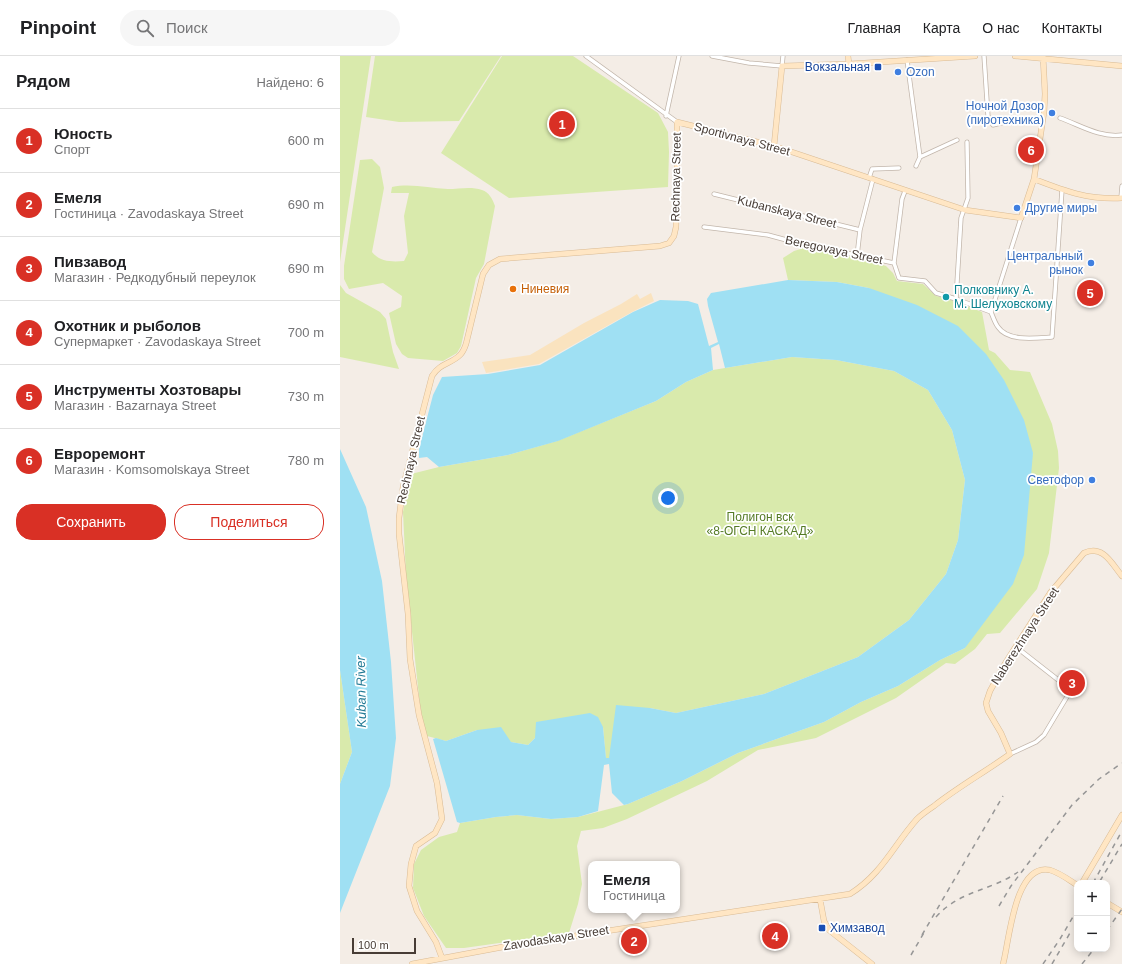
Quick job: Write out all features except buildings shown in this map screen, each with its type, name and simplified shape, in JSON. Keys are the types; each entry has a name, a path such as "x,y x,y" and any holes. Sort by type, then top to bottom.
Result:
{"main road":[{"path":"848,56 849,64"},
{"path":"774,146 782,66 849,64 975,56"},
{"path":"1015,56 1043,57 1085,63 1122,66"},
{"path":"1021,218 1034,179 1046,94 1043,57"},
{"name":"Sportivnaya Street","path":"677,122 774,146 965,210 1021,218"},
{"name":"Rechnaya Street","path":"442,958 436,942 417,911 409,886 411,864 416,846 435,833 442,819 437,784 418,708 410,659 408,614 398,518 403,487 432,376 437,368 462,354 466,344 483,274 489,265 500,259 660,246 669,243 674,236 676,227 677,122"},
{"path":"1034,179 1062,190 1084,196 1122,198"},
{"name":"Naberezhnaya Street","path":"1010,754 1002,733 988,711 986,703 997,678 1016,647 1050,593 1084,553 1091,550 1100,551 1108,558 1122,576"},
{"name":"Zavodaskaya Street","path":"412,964 432,962 442,958 508,946 850,894 862,886 879,870 918,818 942,799 1010,754"},
{"path":"1084,880 1122,815"},
{"path":"1003,964 1014,909 1021,890 1030,878 1041,870 1049,870 1074,883"},
{"path":"820,899 824,921 829,930 872,964"},
{"path":"1110,904 1122,912"}],"street":[{"name":"Sportivnaya Street","path":"586,56 666,116 677,122"},
{"path":"666,116 679,56"},
{"path":"712,56 749,63 782,66 783,56"},
{"path":"984,56 988,116 993,125 1028,119"},
{"path":"907,60 920,157 916,166"},
{"path":"1060,118 1093,131 1113,136 1122,135"},
{"path":"920,157 957,140"},
{"path":"956,299 962,218 968,198 966,142"},
{"path":"857,256 860,230 872,169 899,168"},
{"path":"1122,186 1122,198"},
{"path":"894,263 902,199 905,190"},
{"path":"1021,218 991,312 998,327 1006,335 1030,339 1052,337 1062,190"},
{"name":"Kubanskaya Street","path":"714,194 860,230"},
{"name":"Beregovaya Street","path":"704,227 768,235 894,263 899,278 925,281 936,293 991,312"},
{"path":"1010,754 1036,742 1044,735 1071,690 1016,647"}],"green space":[{"path":"340,56 371,56 340,262"},
{"path":"375,56 501,56 459,121 399,122 366,117"},
{"path":"502,56 573,56 658,113 668,132 668,187 509,198 441,153"},
{"path":"372,159 380,167 384,188 372,252 382,260 404,261 408,253 404,216 409,193 391,193 392,187 413,186 448,189 478,189 489,194 495,206 484,264 476,278 461,346 457,353 443,361 408,358 402,354 396,344 389,313 401,307 402,296 383,283 349,289 344,279 344,266 360,160"},
{"path":"807,247 886,266 893,273 897,281 923,284 936,296 946,298 982,312 989,350 995,353 1010,370 1030,372 1052,424 1058,451 1059,468 1049,553 1037,589 1000,633 987,634 975,649 955,664 946,663 896,698 816,738 758,750 707,781 627,819 603,828 581,831 577,846 582,884 578,904 569,933 464,948 446,948 424,916 413,888 414,864 421,850 439,837 457,832 460,823 517,815 551,819 578,817 628,804 682,781 738,753 824,722 861,702 898,686 940,660 965,648 1033,453 869,288 837,282 788,280 783,258 794,251"},
{"path":"340,285 346,293 380,312 386,319 393,352 399,369 340,357"},
{"name":"Полигон вск «8-ОГСН КАСКАД»","path":"792,357 836,360 894,371 928,390 952,430 965,480 958,540 946,574 909,620 858,657 764,694 676,713 650,708 609,758 606,759 603,727 535,738 528,745 511,742 477,730 446,741 427,736 421,715 406,576 403,512 411,474 439,467 508,455 557,441 656,401 686,382 713,370"},
{"path":"340,670 352,752 340,784"}],"sand":[{"path":"651,293 654,301 539,364 486,373 482,362 530,355 637,294 640,299"}],"water":[{"path":"788,280 837,282 869,288 917,305 958,326 986,354 1004,380 1024,420 1033,453 1024,555 1013,584 965,648 940,660 898,686 861,702 824,722 738,753 682,781 628,804 624,805 612,793 609,764 604,765 598,811 578,817 551,819 517,815 460,823 457,822 433,739 436,738 446,741 477,730 501,727 511,742 528,745 535,738 536,722 590,713 598,717 603,727 606,758 609,758 616,705 650,708 676,713 764,694 858,657 909,620 946,574 958,540 965,480 952,430 928,390 894,371 836,360 792,357 725,368 719,344 711,348 713,370 686,382 656,401 558,441 508,455 439,467 427,457 419,458 419,449 433,395 442,377 488,374 540,365 633,312 660,300 688,301 698,304 709,346 718,342 707,299 711,293"},
{"name":"Kuban River","path":"340,449 366,507 382,581 391,662 396,738 390,786 340,913 340,784 352,752 340,670"}],"railway":[{"path":"999,906 1011,886 1072,805 1099,779 1122,763"},
{"path":"922,935 1003,796"},
{"path":"1095,880 1122,831"},
{"path":"1101,880 1122,844"},
{"path":"936,917 955,901 1008,878 1018,872"},
{"path":"1110,926 1122,909"},
{"path":"1043,964 1074,915"},
{"path":"911,955 925,931"},
{"path":"1052,964 1070,933"},
{"path":"1082,964 1092,952"}],"place":[{"name":"Вокзальная","path":"878,67"},
{"name":"Ozon","path":"898,72"},
{"name":"Ночной Дозор (пиротехника)","path":"1052,113"},
{"name":"Юность","path":"562,124"},
{"name":"Евроремонт","path":"1031,150"},
{"name":"Другие миры","path":"1017,208"},
{"name":"Центральный рынок","path":"1091,263"},
{"name":"Ниневия","path":"513,289"},
{"name":"Инструменты Хозтовары","path":"1090,293"},
{"name":"Полковнику А. М. Шелуховскому","path":"946,297"},
{"name":"Светофор","path":"1092,480"},
{"name":"Пивзавод","path":"1072,683"},
{"name":"Химзавод","path":"822,928"},
{"name":"Охотник и рыболов","path":"775,936"},
{"name":"Емеля","path":"634,941"}]}
